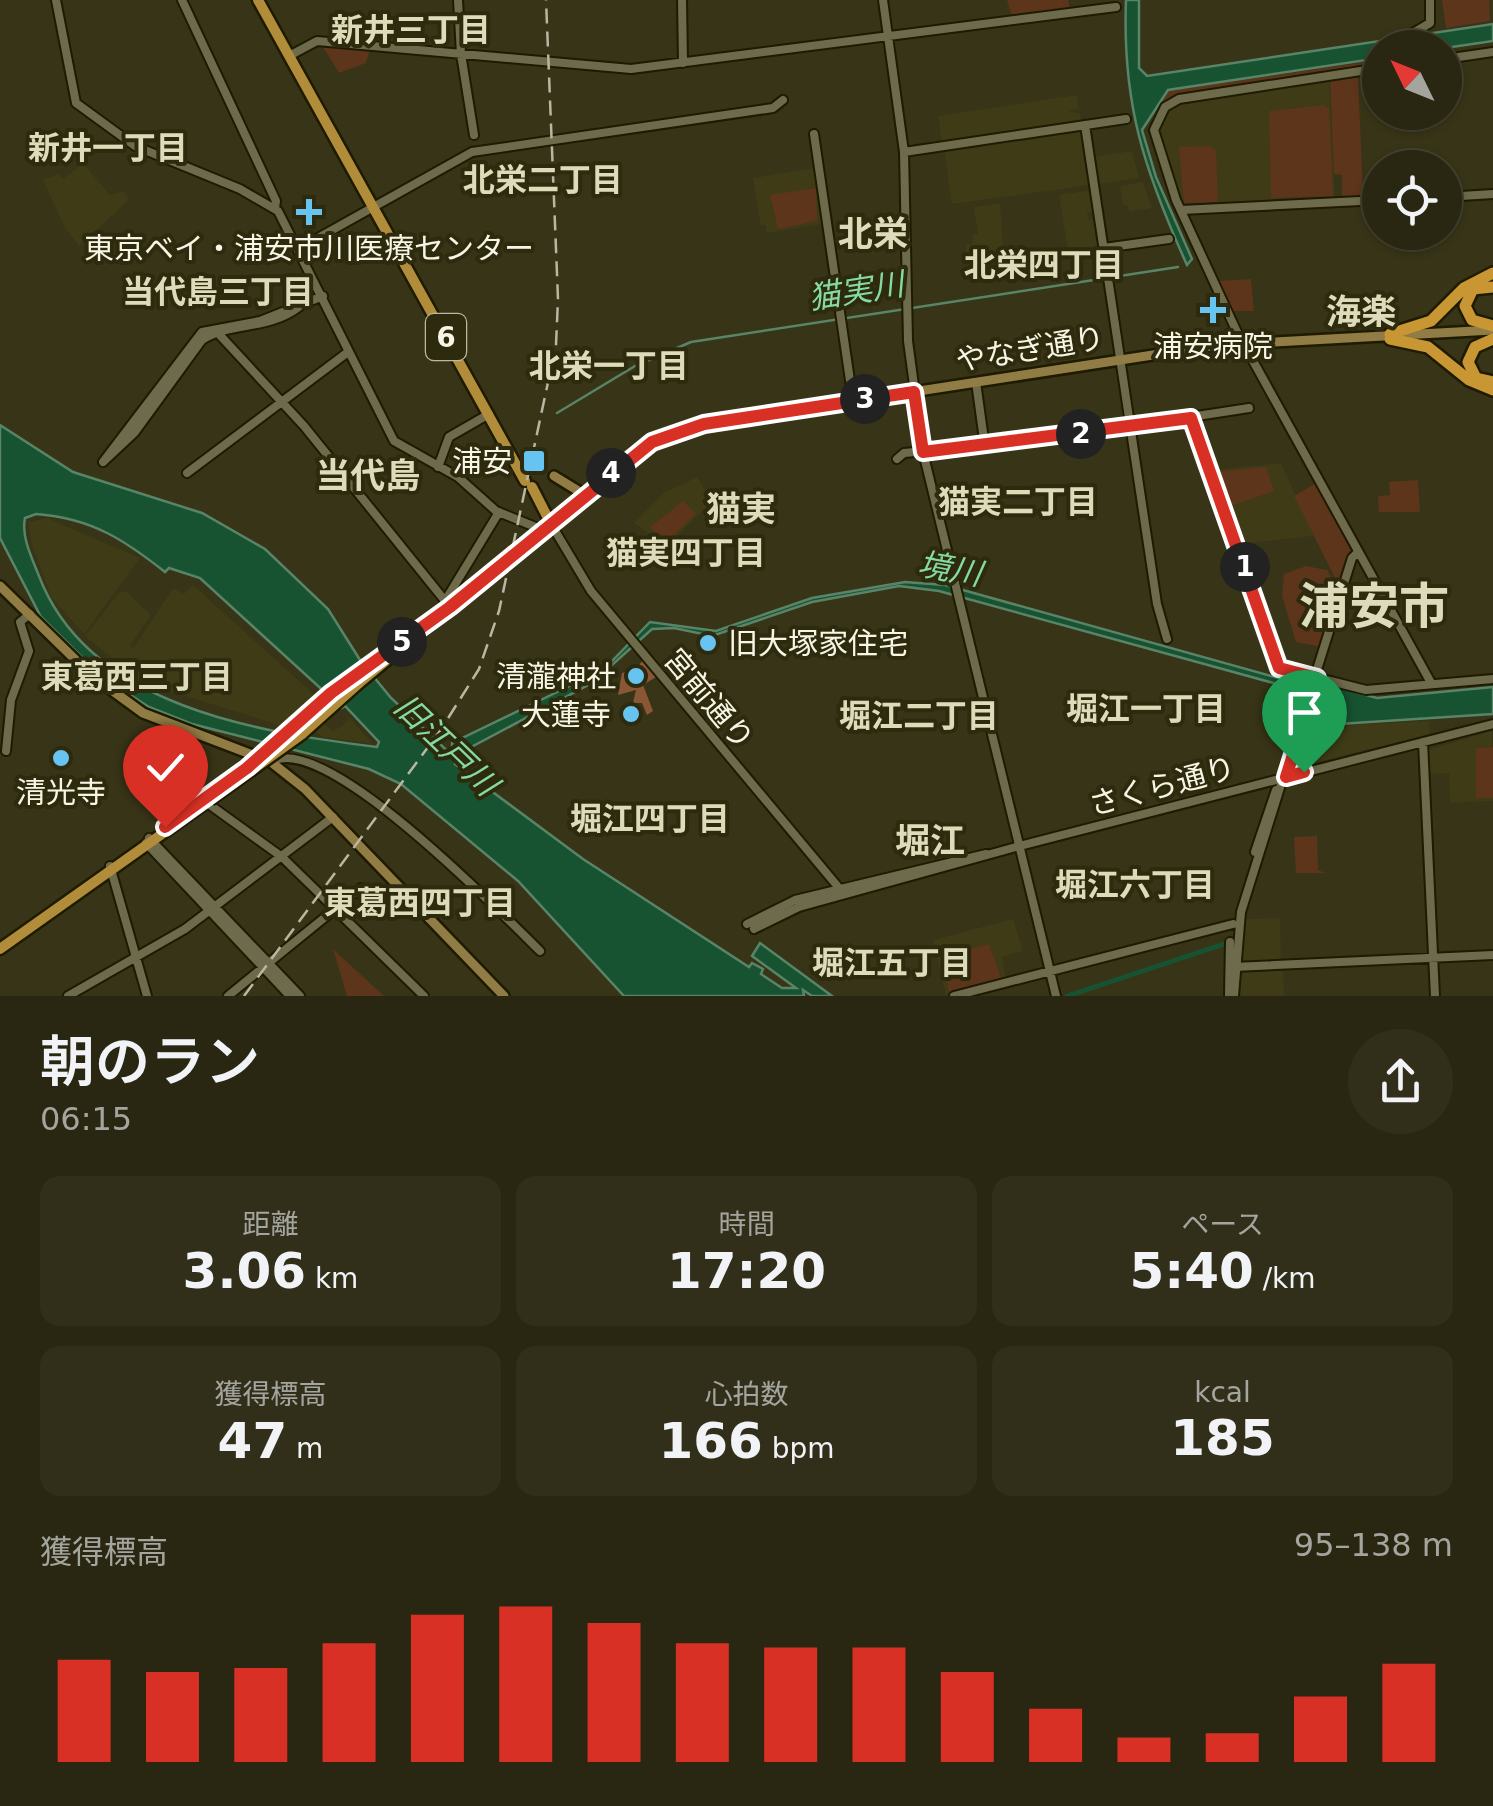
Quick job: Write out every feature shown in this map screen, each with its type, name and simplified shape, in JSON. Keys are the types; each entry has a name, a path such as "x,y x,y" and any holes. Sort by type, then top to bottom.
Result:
{"highway":[{"path":"1390,337 1431,320 1464,288 1493,273"},
{"path":"1493,287 1478,286 1470,291 1466,312 1493,332 1469,357 1473,375 1493,382"},
{"path":"1390,337 1432,349 1469,380 1493,390"}],"main road":[{"name":"6","path":"258,0 528,484 547,527"},
{"name":"やなぎ通り","path":"427,625 447,604 639,451 678,430 1243,343 1493,332"},
{"path":"554,476 585,495"},
{"path":"0,586 98,682 143,713 272,755 504,996"},
{"path":"272,755 347,681 427,625"},
{"path":"0,946 272,755 427,625"},
{"path":"272,755 369,674"},
{"path":"317,714 347,681"}],"street":[{"path":"56,0 76,103 135,146 247,192 275,208 300,248 394,441 461,480 499,512 547,527"},
{"path":"182,0 276,201 275,208"},
{"path":"458,0 461,54 474,135"},
{"path":"682,0 683,62"},
{"path":"883,0 904,152 908,309 923,452 1016,847 1056,996"},
{"path":"1425,30 1430,23 1430,0"},
{"path":"289,56 317,40 631,69 1116,7"},
{"path":"1462,57 1493,52"},
{"path":"1362,71 1184,97 1169,104 1156,121 1154,138 1180,210 1243,343 1430,681"},
{"path":"300,248 472,152 772,108 783,100"},
{"path":"904,152 1126,119"},
{"path":"1085,125 1156,604 1167,639"},
{"path":"814,134 853,401"},
{"path":"1462,195 1493,194"},
{"path":"1180,210 1362,201"},
{"path":"1104,248 1169,239"},
{"path":"215,330 197,344 144,420 103,462 147,408 190,344 215,330 260,321 323,296"},
{"path":"215,330 280,401 447,604 499,512"},
{"path":"188,473 348,352"},
{"path":"976,382 985,447"},
{"path":"897,459 904,453 985,447 1249,408"},
{"path":"438,467 449,437 489,414"},
{"path":"1191,418 1279,668 1316,681 1366,690 1430,681 1493,679"},
{"name":"宮前通り","path":"547,527 632,642 842,892"},
{"path":"1231,996 1233,924 1312,698 1352,558 1358,552"},
{"path":"6,751 11,700 29,651 20,622 30,614"},
{"name":"さくら通り","path":"750,926 795,900 842,892 1493,724"},
{"path":"1423,742 1435,996"},
{"path":"272,755 307,760 387,811 449,862 540,951"},
{"path":"1231,996 1241,912 1283,778"},
{"path":"210,801 282,857 338,908 424,996"},
{"path":"68,996 213,909 333,816"},
{"path":"149,842 290,996"},
{"path":"110,868 147,996"},
{"path":"228,996 361,888"},
{"path":"954,996 1233,924"},
{"path":"1234,967 1493,955"},
{"path":"267,967 300,996"}],"shaded area":[{"path":"1007,0 1068,0 1070,9 1012,17"},
{"path":"1126,0 1139,0 1139,68 1147,76 1362,44 1362,61 1168,90 1142,130 1156,177 1192,259 1187,265 1139,136 1126,37"},
{"path":"1442,0 1489,0 1490,21 1446,28"},
{"path":"1493,24 1493,41 1462,46 1462,30 1453,30"},
{"path":"322,45 370,49 366,63 339,73"},
{"path":"1362,63 1362,68 1179,94 1154,115 1169,91"},
{"path":"1358,76 1362,197 1342,198 1342,175 1334,174 1330,80"},
{"path":"1329,80 1335,198 1182,204 1158,136 1160,124 1175,104"},
{"path":"1077,95 1079,109 1068,111 1080,113 1082,122 942,143 938,116"},
{"path":"1324,105 1329,109 1333,196 1271,198 1269,111"},
{"path":"1081,128 1090,185 952,204 944,150"},
{"path":"1210,146 1216,151 1218,202 1184,203 1179,147"},
{"path":"1132,151 1139,178 1098,184 1094,157"},
{"path":"83,163 110,195 124,191 129,200 79,246 65,228 43,180 59,174 63,179"},
{"path":"815,168 823,224 767,233 765,225 761,226 753,178"},
{"path":"1143,182 1152,208 1129,212 1128,205 1123,205 1120,186"},
{"path":"816,188 817,221 778,229 770,195"},
{"path":"1092,190 1096,211 1087,213 1089,220 1096,219 1100,245 1068,251 1059,195"},
{"path":"1000,203 1004,260 968,266 965,245 973,244 972,235 978,234 974,207"},
{"path":"1251,279 1254,311 1232,311 1218,281"},
{"path":"0,425 73,472 202,513 265,549 328,609 360,660 391,698 455,758 455,764 583,859 749,967 752,963 763,969 761,974 782,988 796,988 752,956 760,943 832,996 812,996 803,990 804,996 624,996 518,881 401,784 369,769 192,724 149,707 101,676 41,617 0,538","holes":["36,514 56,516 108,533 165,572 169,568 200,578 342,708 345,706 379,742 377,747 231,721 182,705 137,684 96,656 63,620 28,547 25,518"]},
{"path":"1281,463 1314,536 1241,544 1214,470"},
{"path":"1266,467 1274,491 1228,507 1215,472"},
{"path":"697,477 712,501 667,546 634,523 664,493"},
{"path":"1418,480 1420,512 1379,512 1378,496 1390,495 1389,482"},
{"path":"1316,483 1351,551 1338,584 1294,496"},
{"path":"683,501 696,514 666,543 650,527"},
{"path":"47,518 140,558 84,634 51,597 32,545 28,522"},
{"path":"1306,566 1327,570 1337,586 1321,647 1296,642 1282,596 1284,574"},
{"path":"905,582 945,585 1318,689 1323,683 1377,698 1493,687 1493,714 1339,724 1332,722 1338,713 1317,695 939,591 899,586 812,602 712,636 674,628 652,629 592,683 458,754 452,749 452,743 609,664 650,622 716,631 812,598"},
{"path":"193,585 318,698 285,727 141,682 85,636 119,593 126,591 151,615 130,646 133,649 173,588 184,594"},
{"path":"643,660 656,677 643,685 653,711 647,715 642,703 633,703 636,690 618,695 622,673 635,669 638,679 647,671 636,669"},
{"path":"350,718 373,744 322,737 315,731 324,723 332,731"},
{"path":"1429,721 1430,734 1293,768 1304,733 1339,732 1348,725"},
{"path":"1492,731 1493,801 1450,803 1449,773 1428,774 1427,750"},
{"path":"1493,747 1493,798 1476,798 1476,748"},
{"path":"1317,836 1318,870 1326,873 1296,873 1294,837"},
{"path":"1280,918 1281,963 1238,965 1244,919"},
{"path":"1013,919 1023,951 1002,957 1006,980 946,995 933,940"},
{"path":"989,944 1001,978 949,992 941,956"},
{"path":"333,949 384,996 347,996"},
{"path":"1283,968 1284,996 1238,996 1238,969"}],"waterway":[{"name":"猫実川","path":"557,413 635,366 691,342 1178,267"},
{"path":"1067,996 1224,944"}],"railway":[{"path":"244,996 440,731 479,669 499,611 556,345 558,299 546,0"}],"place":[{"name":"東京ベイ・浦安市川医療センター","path":"309,212"},
{"name":"浦安病院","path":"1213,310"},
{"name":"浦安","path":"534,461"},
{"name":"旧大塚家住宅","path":"708,643"},
{"name":"清瀧神社","path":"636,676"},
{"name":"大蓮寺","path":"631,714"},
{"name":"清光寺","path":"61,758"}],"district":[{"name":"新井三丁目","path":"411,30"},
{"name":"新井一丁目","path":"108,148"},
{"name":"北栄二丁目","path":"543,180"},
{"name":"北栄","path":"873,234"},
{"name":"北栄四丁目","path":"1044,265"},
{"name":"当代島三丁目","path":"218,292"},
{"name":"海楽","path":"1361,312"},
{"name":"北栄一丁目","path":"609,366"},
{"name":"当代島","path":"368,476"},
{"name":"猫実二丁目","path":"1018,502"},
{"name":"猫実","path":"741,509"},
{"name":"猫実四丁目","path":"686,553"},
{"name":"浦安市","path":"1374,607"},
{"name":"東葛西三丁目","path":"137,677"},
{"name":"堀江一丁目","path":"1146,709"},
{"name":"堀江二丁目","path":"919,716"},
{"name":"堀江四丁目","path":"650,819"},
{"name":"堀江","path":"930,841"},
{"name":"堀江六丁目","path":"1135,885"},
{"name":"東葛西四丁目","path":"420,903"},
{"name":"堀江五丁目","path":"892,963"}],"route":[{"path":"165,827 247,768 331,693 450,607 652,442 704,424 914,392 923,452 1028,442 1191,418 1279,668 1317,678 1286,777 1304,772"}],"water label":[{"name":"境川","path":"950,569"},
{"name":"旧江戸川","path":"446,745"}]}
